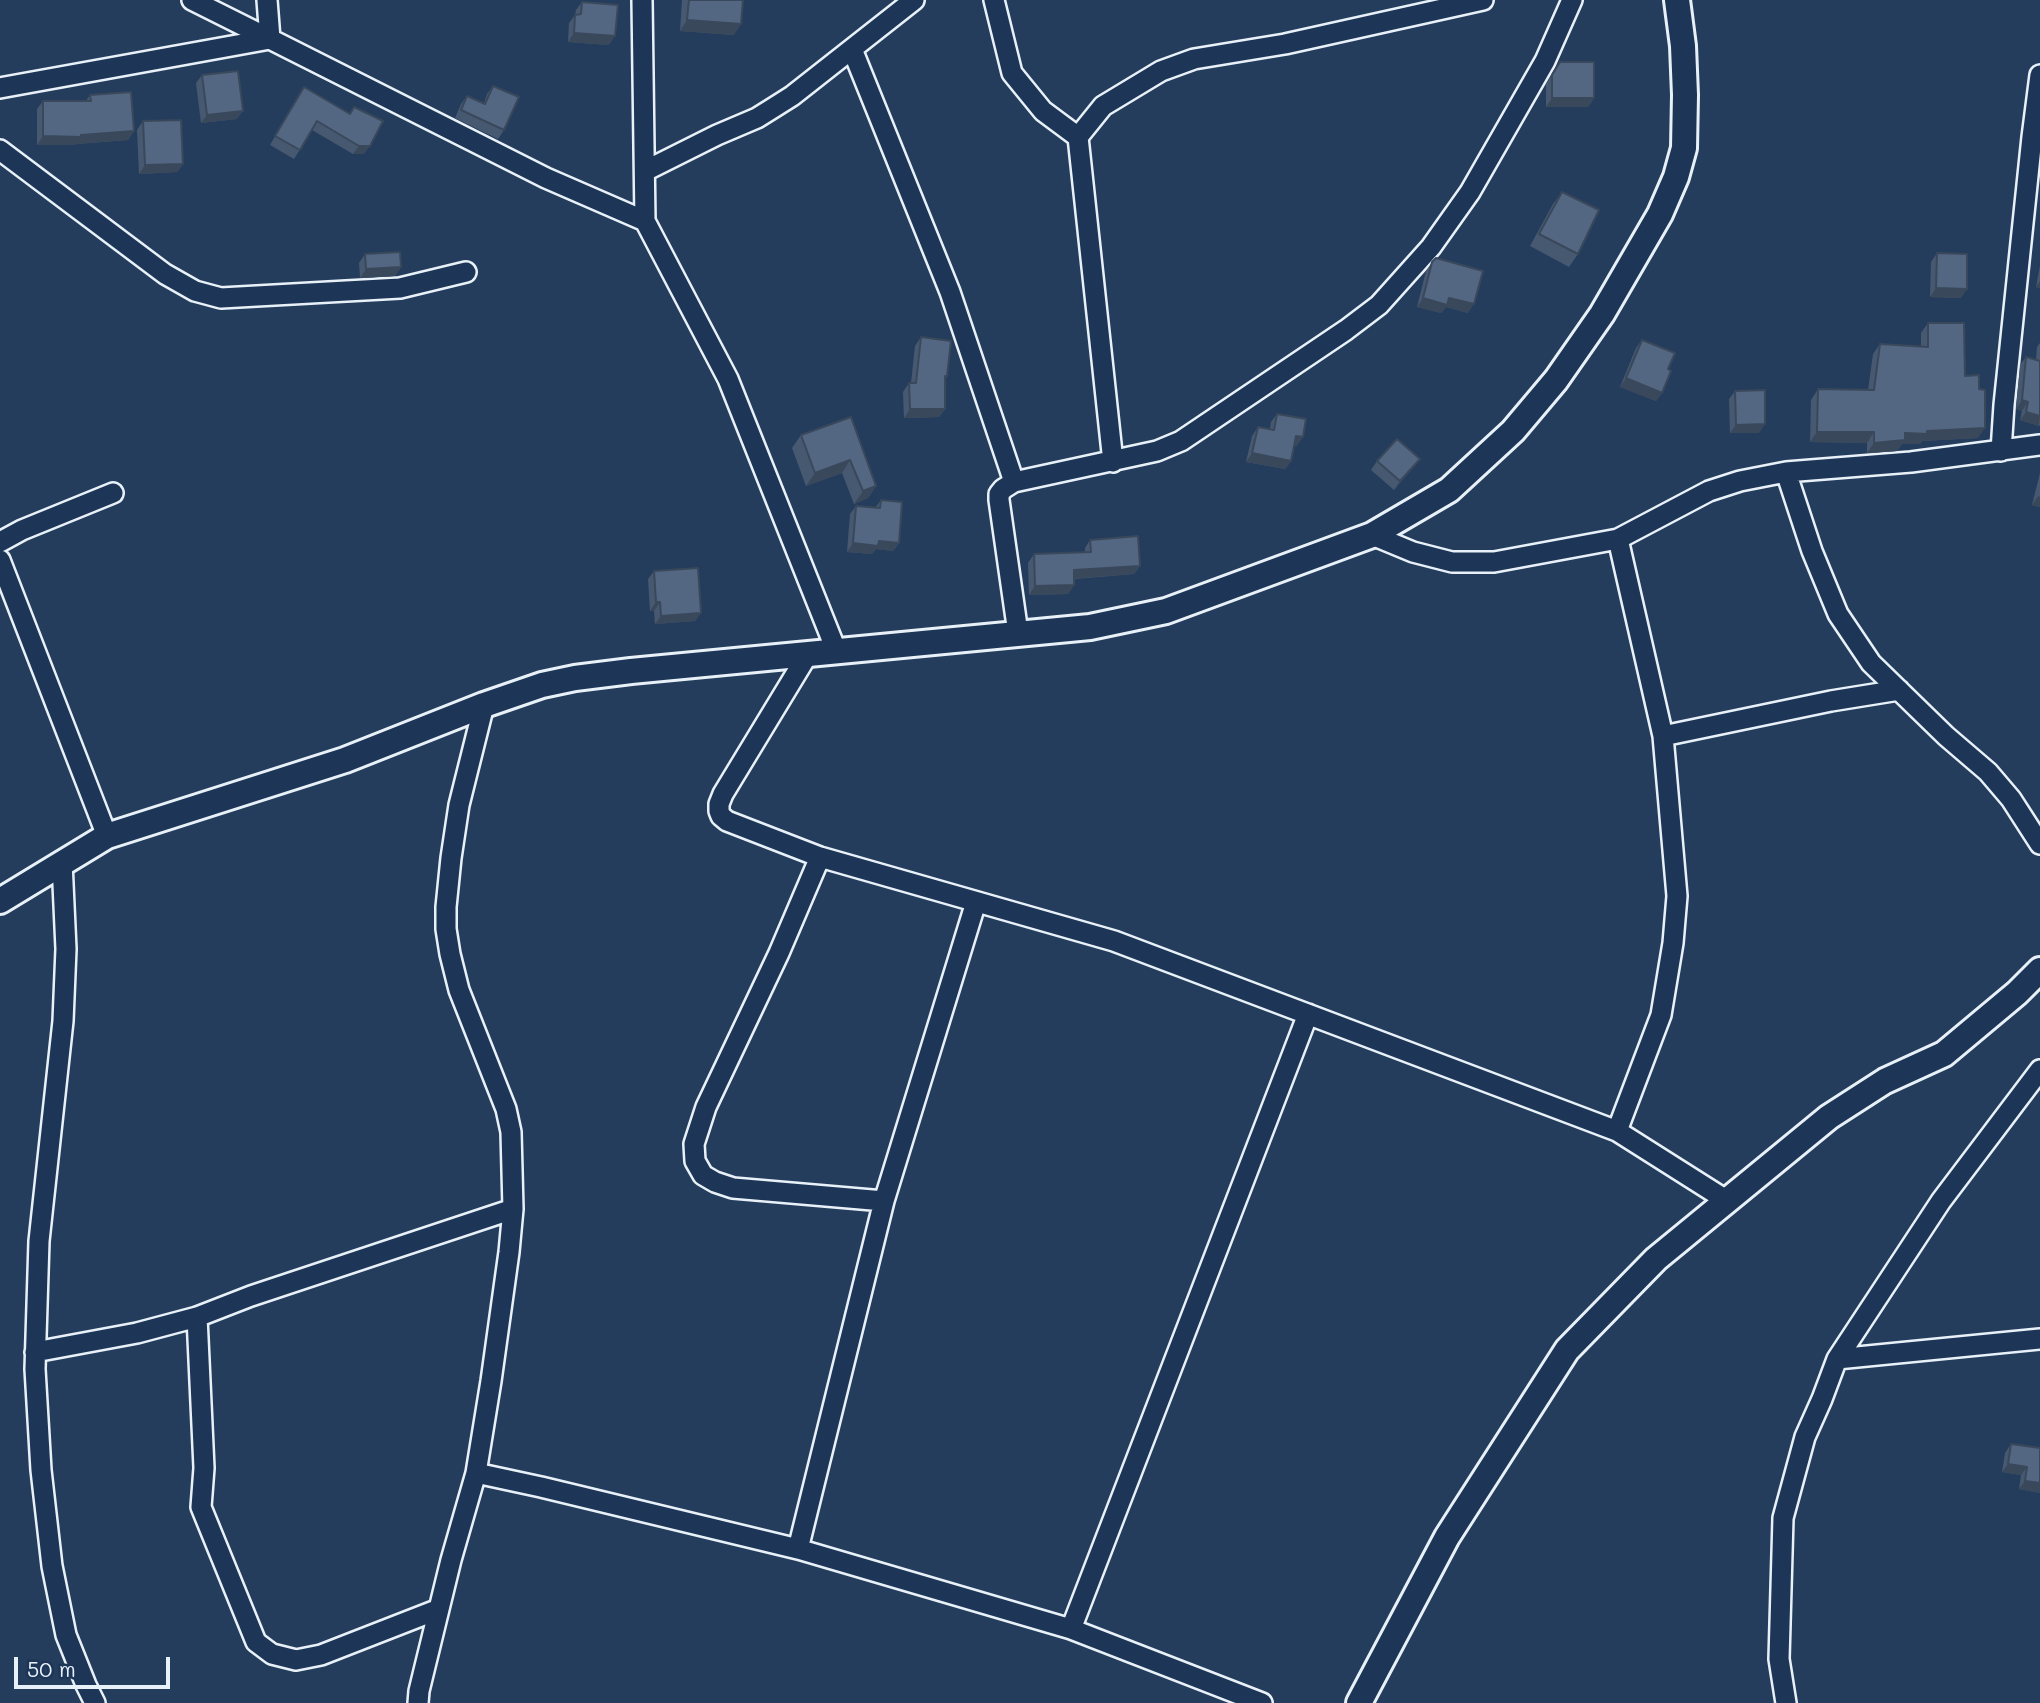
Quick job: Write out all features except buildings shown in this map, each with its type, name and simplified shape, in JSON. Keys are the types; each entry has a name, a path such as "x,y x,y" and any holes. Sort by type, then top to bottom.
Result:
{"street":[{"path":"192,0 546,178 645,221"},
{"path":"267,0 270,39"},
{"path":"642,0 645,221 728,379 836,650"},
{"path":"645,171 757,118 792,96 914,0"},
{"path":"994,0 1012,73 1042,111 1078,137"},
{"path":"1113,461 1078,137 1103,106 1161,71 1194,59 1285,44 1483,0"},
{"path":"1018,634 999,500 1003,489 1013,482 1157,451 1181,441 1379,305 1431,247 1470,192 1545,61 1572,0"},
{"path":"0,901 107,836 345,760 542,685 575,678 836,650 1090,627 1166,611 1372,535 1449,490 1513,431 1556,380 1602,314 1660,214 1676,177 1684,148 1683,59 1677,0"},
{"path":"0,88 270,39"},
{"path":"852,49 950,292 1013,482"},
{"path":"2001,451 2030,150 2040,75"},
{"path":"0,150 165,274 195,291 221,298 400,288 466,272"},
{"path":"1372,535 1413,552 1452,562 1494,562 1618,539 1709,491 1740,481 1786,472 1911,461 2040,445"},
{"path":"1786,472 1812,551 1838,614 1871,663 1987,772 2011,799 2040,844"},
{"path":"0,542 22,530 113,493"},
{"path":"1617,1131 1661,1015 1673,943 1677,897 1663,736 1618,539"},
{"path":"0,560 107,836"},
{"path":"808,654 723,794 719,810 721,816 733,824 820,857 1114,941 1617,1131 1726,1200"},
{"path":"1663,736 1831,701 1899,690"},
{"path":"418,1703 451,1560 476,1473 513,1209 513,1147 509,1121 459,990 446,929 451,858 459,805 484,705"},
{"path":"820,857 779,953 706,1107 694,1144 695,1161 702,1175 733,1188 884,1201"},
{"path":"62,862 66,949 63,1021 39,1241 35,1352 41,1470 52,1566 66,1635 95,1703"},
{"path":"799,1549 884,1201 976,902"},
{"path":"1359,1703 1447,1537 1567,1350 1656,1259 1829,1117 1895,1076 1944,1054 2017,993 2040,970"},
{"path":"1071,1629 1308,1014"},
{"path":"1786,1703 1779,1659 1783,1518 1805,1437 1837,1359 1941,1201 2040,1070"},
{"path":"35,1352 137,1333 197,1317 251,1296 513,1209"},
{"path":"197,1317 204,1468 201,1507 256,1642 272,1654 296,1660 321,1655 439,1609"},
{"path":"1837,1359 2040,1339"},
{"path":"476,1473 799,1549 1071,1629 1262,1703"}]}
